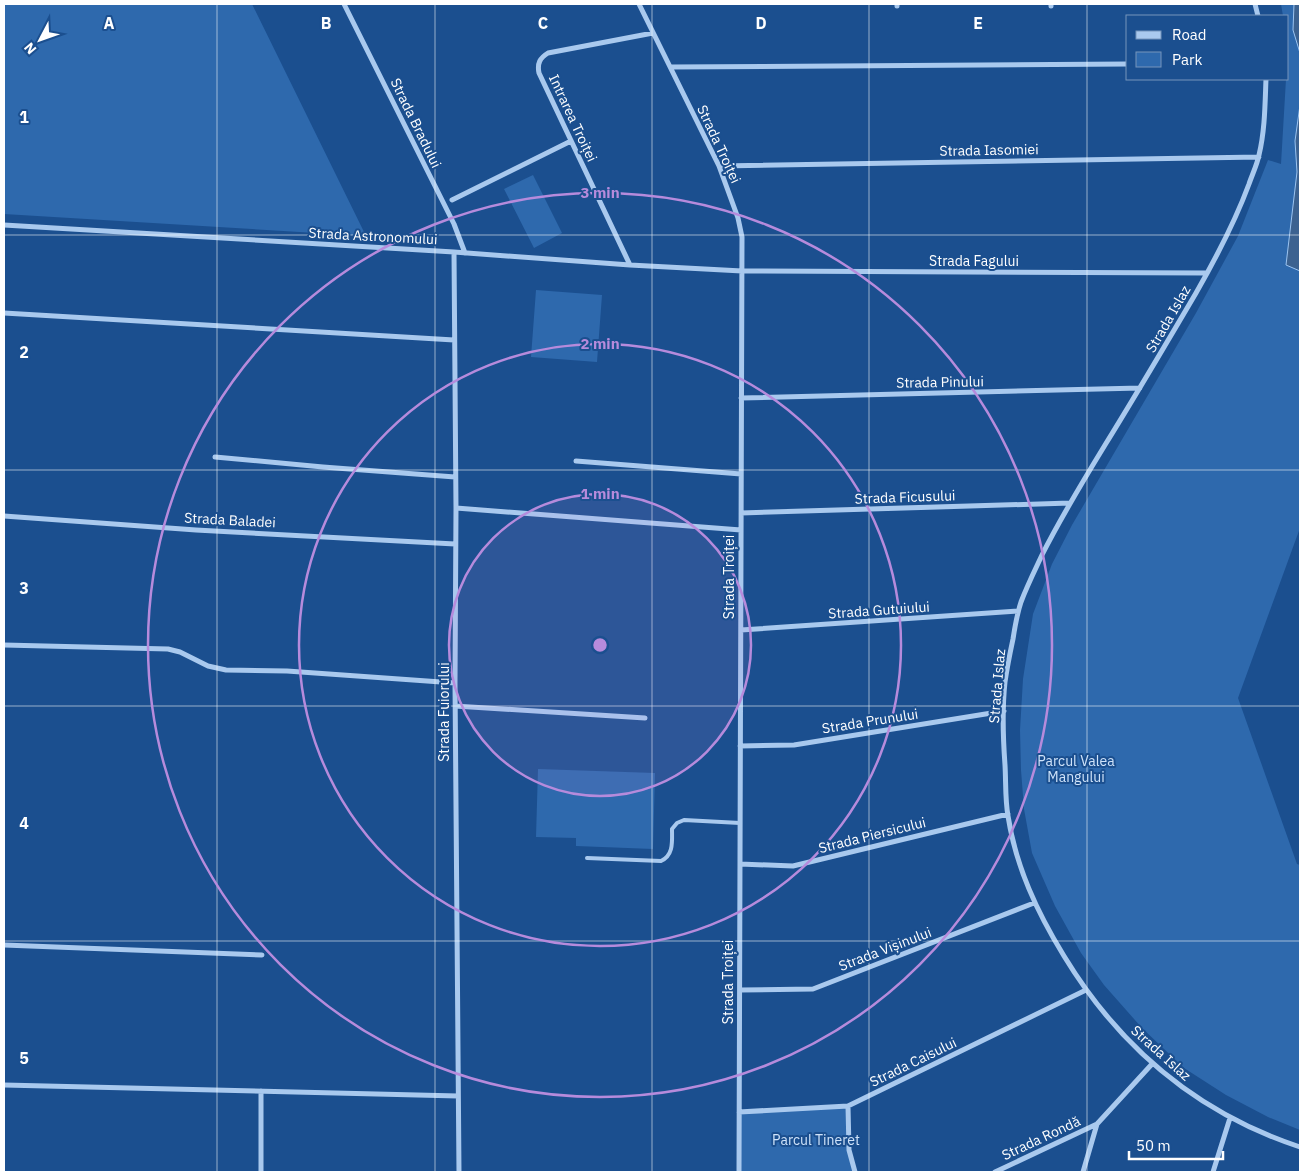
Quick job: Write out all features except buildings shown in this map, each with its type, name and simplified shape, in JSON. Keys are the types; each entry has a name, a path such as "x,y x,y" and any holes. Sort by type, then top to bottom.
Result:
{"street":[{"name":"Strada Bradului","path":"344,4 454,224 465,252"},
{"name":"Strada Troiței","path":"639,4 719,166 738,218 742,237 739,1172"},
{"name":"Intrarea Troiței","path":"630,265 538,67 539,60 548,53 654,33"},
{"path":"670,67 1126,64"},
{"name":"Strada Islaz","path":"1266,80 1265,116 1259,157 1222,248 1070,503 1031,578 1018,611 1006,682 1004,754 1008,814 1018,860 1034,903 1058,947 1086,990 1116,1028 1152,1064 1189,1093 1230,1118 1278,1140 1300,1147"},
{"path":"452,200 571,141"},
{"name":"Strada Iasomiei","path":"719,166 1259,157"},
{"name":"Strada Astronomului","path":"4,225 465,252 630,265 742,271"},
{"name":"Strada Fuiorului","path":"454,252 459,1172"},
{"name":"Strada Fagului","path":"742,271 1207,273"},
{"path":"4,313 454,340"},
{"name":"Strada Pinului","path":"741,398 1140,388"},
{"path":"215,457 455,477"},
{"path":"576,460 741,474"},
{"name":"Strada Ficusului","path":"741,513 1070,503"},
{"path":"456,508 741,530"},
{"name":"Strada Baladei","path":"4,516 455,544"},
{"name":"Strada Gutuiului","path":"741,630 1018,611"},
{"path":"4,645 168,649 180,652 208,666 226,670 287,671 455,683"},
{"path":"455,706 645,718"},
{"name":"Strada Prunului","path":"740,746 794,745 1004,711"},
{"name":"Strada Piersicului","path":"740,864 793,866 1008,814"},
{"name":"Strada Vișinului","path":"740,990 813,989 1034,903"},
{"path":"4,945 262,955"},
{"name":"Strada Caisului","path":"739,1112 848,1106 1086,990"},
{"name":"Strada Rondă","path":"995,1172 1097,1124 1152,1064"},
{"path":"4,1085 458,1096"},
{"path":"261,1091 262,1172"},
{"path":"848,1106 849,1150 854,1172"},
{"path":"1213,1172 1230,1118"},
{"name":"Strada Rondă","path":"1083,1172 1097,1124"}],"lane":[{"path":"588,858 661,861 668,857 672,849 672,829 679,822 688,820 740,823"}],"green space":[{"path":"4,4 252,4 366,236 4,214"},
{"name":"Parcul Valea Mangului","path":"1281,4 1300,4 1300,528 1238,698 1297,864 1300,865 1300,1130 1268,1117 1226,1095 1184,1068 1142,1028 1104,985 1081,953 1055,906 1032,853 1024,809 1020,730 1023,679 1033,614 1052,564 1072,525 1196,313 1238,236 1268,160 1281,164 1286,80 1289,80 1289,15 1283,15"},
{"path":"533,175 562,233 534,248 504,189"},
{"path":"536,290 602,295 597,362 531,357"},
{"path":"538,769 655,773 653,849 576,846 576,838 536,837"},
{"name":"Parcul Tineret","path":"848,1106 849,1150 855,1172 739,1172 739,1112"}],"shaded area":[{"path":"1294,4 1300,4 1300,53 1293,30"},
{"path":"1300,105 1300,271 1286,265 1297,172 1295,141"}]}
